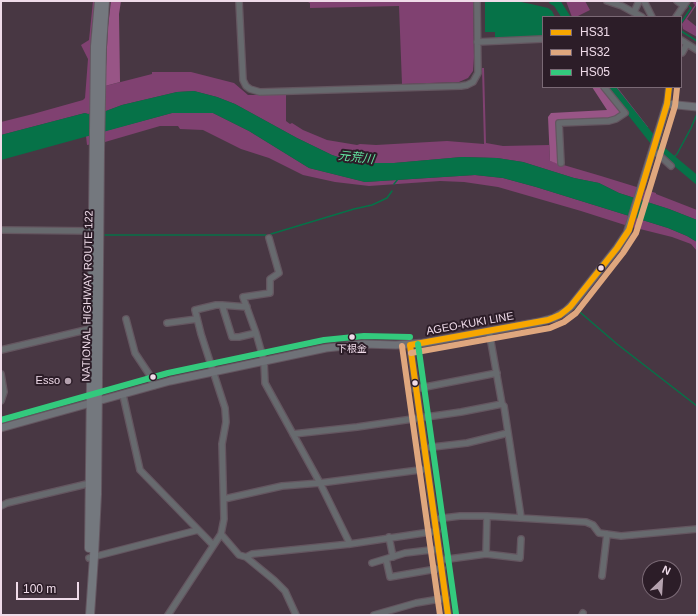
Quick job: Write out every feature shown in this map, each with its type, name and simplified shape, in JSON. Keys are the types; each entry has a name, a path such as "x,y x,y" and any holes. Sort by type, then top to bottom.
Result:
{"highway":[{"name":"NATIONAL HIGHWAY ROUTE 122","path":"90,615 92,557 90,483 94,403 96,231 97,99 95,46 99,1"},
{"name":"NATIONAL HIGHWAY ROUTE 122","path":"97,99 105,1"},
{"name":"NATIONAL HIGHWAY ROUTE 122","path":"85,615 92,557 97,494 94,403"}],"main road":[{"path":"668,104 697,107"},
{"name":"AGEO-KUKI LINE","path":"1,428 153,386 264,361 339,346 364,344 410,345 489,332 548,320 560,315 566,311 617,248 630,225 668,104"}],"street":[{"path":"239,1 243,80 246,86 254,91 461,86 472,82 478,73 477,1"},
{"path":"607,1 640,16"},
{"path":"634,12 639,1"},
{"path":"644,1 652,16"},
{"path":"677,1 685,3 677,16"},
{"path":"478,42 542,39"},
{"path":"682,41 697,50"},
{"path":"682,53 687,44"},
{"path":"561,163 559,123 608,121 616,119 625,113 605,88"},
{"path":"668,104 669,88"},
{"path":"654,150 671,166"},
{"path":"1,230 96,231"},
{"path":"269,238 279,273 270,279 270,293 243,298 256,333 264,361 265,383 320,483 350,544"},
{"path":"168,615 221,534 224,519 222,444 226,422 225,408 195,310 216,305 247,307"},
{"path":"222,306 232,337 239,338 256,333"},
{"path":"126,319 134,353 151,378 153,386"},
{"path":"167,324 197,319"},
{"path":"1,350 95,327"},
{"path":"489,332 502,404 504,406 521,517"},
{"path":"410,345 448,615"},
{"path":"415,389 496,373"},
{"path":"1,374 4,392 1,401"},
{"path":"123,394 140,470 213,545"},
{"path":"293,434 420,418 502,404"},
{"path":"424,448 467,443 508,433"},
{"path":"224,499 282,486 320,483 427,469"},
{"path":"1,506 7,503 90,483"},
{"path":"435,519 460,516 487,516 586,522 593,525 599,533 621,536 697,529"},
{"path":"486,554 487,516"},
{"path":"92,557 198,530"},
{"path":"246,557 252,554 350,544 437,531"},
{"path":"221,534 240,555 246,557 285,591 296,615"},
{"path":"602,576 606,534"},
{"path":"389,537 393,557"},
{"path":"441,560 486,554 520,558 521,539"},
{"path":"372,563 405,553 439,550"},
{"path":"386,559 390,577 442,568"},
{"path":"374,615 416,603 446,598"}],"shaded area":[{"path":"93,1 95,1 91,35 90,103 97,102 105,86 152,74 152,72 191,72 234,83 248,95 286,95 286,121 327,140 357,145 447,141 484,144 482,68 484,68 486,143 503,146 549,145 550,161 656,193 697,210 697,220 669,209 619,193 599,183 574,178 523,162 497,158 462,157 394,163 371,163 344,159 332,155 297,138 235,104 217,97 194,91 177,92 122,105 106,111 88,114 85,113 1,135 1,122 83,100 85,98 88,59 81,45 89,40"},
{"path":"111,1 121,1 119,14 120,82 105,86 108,27"},
{"path":"306,1 473,2 473,71 468,78 459,82 402,84 399,6 310,8 310,3"},
{"path":"485,1 516,1 531,4 548,8 552,11 554,16 542,16 542,36 495,38 495,32 485,32"},
{"path":"566,1 585,1 590,10 578,16 572,16"},
{"path":"697,1 697,4 687,19 697,27 697,37 683,29 682,24 695,5 693,3"},
{"path":"593,88 604,88 621,111 621,114 609,119 558,122 559,162 558,164 550,161 548,117 551,113 607,110"},
{"path":"614,88 618,88 648,127 647,128"},
{"path":"194,91 217,97 235,104 297,138 332,155 344,159 371,163 394,163 462,157 497,158 523,162 574,178 599,183 619,193 669,209 697,220 697,242 668,228 503,178 475,175 365,182 309,168 249,131 213,113 172,113 1,160 1,135 85,113 88,114 106,111 122,105 177,92"},
{"path":"172,113 213,113 249,131 309,168 365,182 475,175 503,178 668,228 697,242 697,251 691,244 672,237 628,226 498,187 464,182 440,181 369,186 335,182 303,175 269,158 241,149 203,130 180,129 178,126 160,126 105,142 87,145 86,136"}],"waterway":[{"path":"553,1 557,3 565,16"},
{"path":"682,22 691,8 687,4"},
{"path":"682,32 697,41"},
{"path":"612,88 660,149 697,180"},
{"path":"677,154 697,114"},
{"path":"672,159 676,155"},
{"path":"394,184 398,179"},
{"path":"271,234 372,205 387,198 392,191"},
{"path":"105,235 266,235"},
{"path":"574,307 617,344 697,406"}],"transit line":[{"name":"HS31","path":"410,345 548,320 560,315 570,307 617,248 629,230 667,104 669,88"},
{"name":"HS32","path":"411,353 550,328 564,322 576,313 623,253 636,233 675,106 677,88"},
{"name":"HS05","path":"1,420 168,373 324,340 364,336 410,337"},
{"name":"HS05","path":"418,344 456,614"},
{"name":"HS31","path":"410,345 448,615"},
{"name":"HS32","path":"402,346 440,615"}],"place":[{"name":"下根金","path":"352,337"},
{"name":"Esso","path":"68,381"}],"water label":[{"name":"元荒川","path":"356,158"}]}
